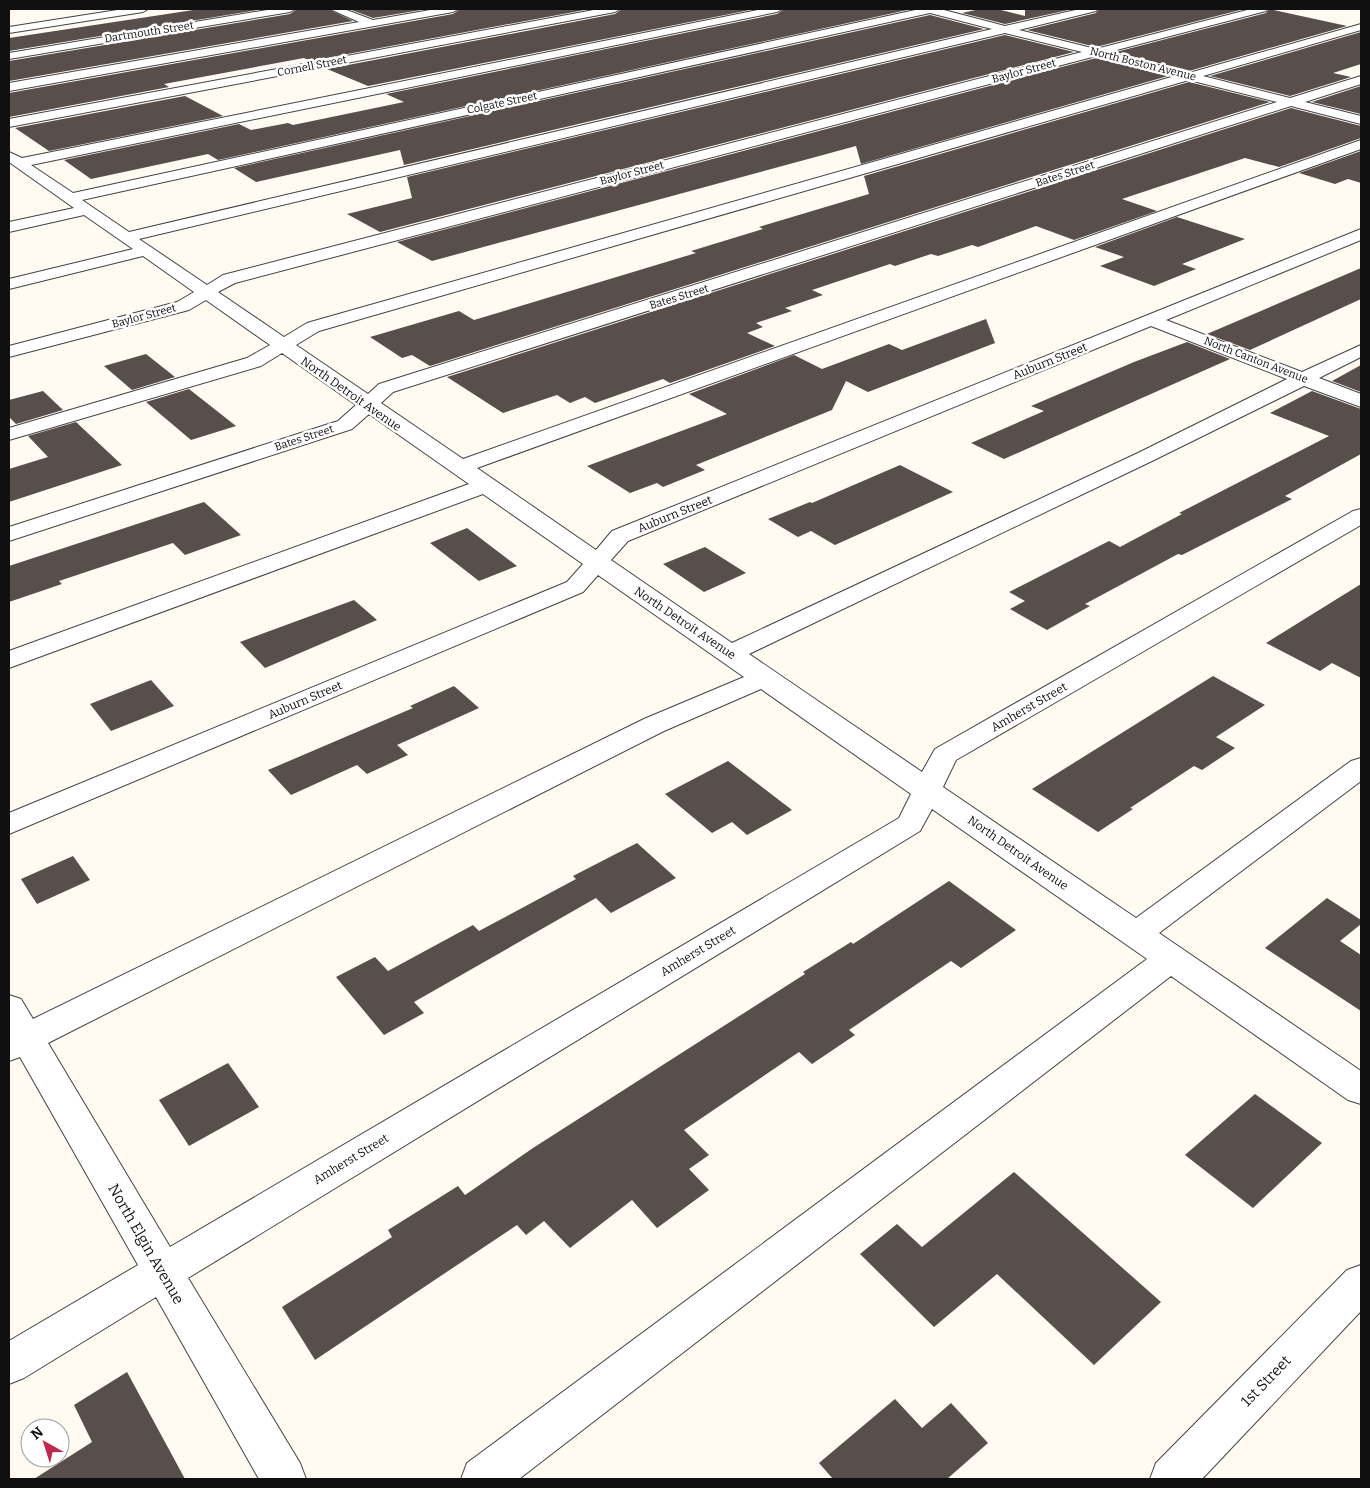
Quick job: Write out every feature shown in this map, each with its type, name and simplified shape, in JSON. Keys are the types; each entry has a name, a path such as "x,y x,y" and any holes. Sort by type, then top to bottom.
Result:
{"street":[{"path":"9,30 143,9"},
{"name":"Dartmouth Street","path":"9,56 290,9"},
{"path":"335,9 390,30"},
{"path":"9,87 453,9"},
{"name":"Cornell Street","path":"9,123 615,9"},
{"path":"14,159 777,9"},
{"name":"North Boston Avenue","path":"930,9 1361,120"},
{"name":"Colgate Street","path":"9,227 78,204 930,9"},
{"path":"126,238 1092,9"},
{"name":"Baylor Street","path":"9,352 183,306 229,279 1262,9"},
{"path":"9,434 254,362 313,327 1361,27"},
{"path":"408,37 426,44"},
{"name":"Bates Street","path":"9,534 345,424 386,388 1361,80"},
{"path":"458,468 1361,144"},
{"name":"North Detroit Avenue","path":"14,159 484,486 1361,1090"},
{"name":"Auburn Street","path":"9,824 575,587 620,536 1361,234"},
{"path":"9,284 146,251"},
{"name":"North Canton Avenue","path":"1151,320 1361,401"},
{"path":"729,654 1145,457 1361,350"},
{"path":"9,660 484,486"},
{"name":"Amherst Street","path":"9,1364 910,824 945,755 1361,516"},
{"path":"14,1031 654,725 764,678"},
{"path":"1136,934 1361,766"},
{"path":"484,1479 1170,958"},
{"name":"North Elgin Avenue","path":"14,1031 162,1272 284,1479"},
{"name":"1st Street","path":"1172,1479 1361,1283"}],"building":[{"path":"200,9 263,9 9,51 9,38"},
{"path":"297,9 328,9 353,21 9,81 9,61 290,14"},
{"path":"349,9 427,9 373,18"},
{"path":"460,9 590,9 310,61 304,58 164,84 169,87 9,117 9,93 453,14"},
{"path":"622,9 755,9 368,86 327,69 615,14"},
{"path":"784,9 912,9 218,160 208,154 91,179 64,160 239,124 251,130 288,123 293,125 404,102 386,94 777,14"},
{"path":"980,9 997,9 1025,16 1025,9 1073,9 1005,24 962,13"},
{"path":"1099,9 1244,9 1096,47 1027,30 1096,13"},
{"path":"1269,9 1347,26 1189,71 1116,52 1266,13"},
{"path":"930,15 984,29 404,165 400,150 256,182 234,168"},
{"path":"1361,32 1361,64 1333,73 1351,77 1290,96 1210,76"},
{"path":"1005,35 1074,52 380,232 347,214 412,198 407,177"},
{"path":"1096,58 1168,76 861,164 856,146 432,261 397,242"},
{"path":"1189,82 1270,102 430,366 412,355 402,358 370,337 459,311 474,320 696,253 691,251 763,229 759,227 869,194 864,176"},
{"path":"1361,86 1361,114 1312,102"},
{"path":"185,96 223,116 49,151 15,128"},
{"path":"1291,108 1361,126 1361,138 1279,167 1245,158 1122,199 1157,211 1074,240 1036,226 978,247 972,245 938,256 931,254 895,266 890,264 812,290 823,295 785,308 792,311 756,323 763,327 747,333 775,346 670,383 663,379 595,403 585,397 570,403 557,395 503,413 447,377"},
{"path":"1361,151 1361,183 1348,179 1335,184 1299,173"},
{"path":"1177,217 1245,239 1182,264 1196,269 1154,286 1100,266 1124,257 1095,247"},
{"path":"1361,268 1361,299 1250,350 1207,334"},
{"path":"986,319 995,343 868,392 846,381 832,410 696,465 705,470 663,487 657,483 630,493 587,466 727,414 689,394 794,355 822,369 889,344 902,350"},
{"path":"1187,342 1230,359 1004,459 971,443 1044,411 1031,406 1134,362"},
{"path":"146,354 175,377 132,390 104,366"},
{"path":"1361,365 1361,392 1332,381"},
{"path":"189,389 236,426 191,440 146,402"},
{"path":"43,391 63,410 16,424 9,417 9,400"},
{"path":"1312,391 1361,409 1361,454 1285,496 1292,499 1182,555 1178,554 1085,604 1090,606 1047,630 1010,609 1025,601 1009,592 1109,541 1120,547 1182,514 1179,513 1329,436 1270,413"},
{"path":"76,422 122,465 9,502 9,469 48,457 28,436"},
{"path":"900,465 953,492 835,545 811,531 798,537 768,519 810,502 812,503"},
{"path":"204,502 241,535 185,555 173,543 59,581 62,584 9,602 9,566"},
{"path":"467,528 517,566 479,581 430,543"},
{"path":"705,547 746,573 704,592 663,564"},
{"path":"1361,584 1361,678 1332,663 1320,671 1266,643"},
{"path":"354,600 377,620 265,668 240,642"},
{"path":"1213,676 1265,705 1216,737 1235,748 1202,770 1194,766 1130,808 1133,809 1098,832 1032,789"},
{"path":"151,680 174,706 111,731 90,704"},
{"path":"454,686 479,708 397,745 408,755 367,774 357,765 291,795 268,770 413,708 410,706"},
{"path":"728,761 792,810 747,835 732,822 712,833 665,794"},
{"path":"637,843 676,878 611,913 596,898 414,1002 424,1013 384,1035 336,977 375,957 388,971 473,925 479,931 576,879 573,876"},
{"path":"73,856 90,880 37,904 21,879"},
{"path":"949,881 1016,930 961,968 951,961 849,1030 855,1035 812,1064 799,1052 684,1130 709,1155 689,1169 709,1190 657,1228 632,1200 570,1248 544,1221 526,1235 517,1225 315,1360 282,1307 392,1237 388,1230 458,1186 465,1195 533,1148 805,974 803,972 851,942 853,944"},
{"path":"1327,898 1361,920 1361,924 1340,941 1361,955 1361,1011 1265,948"},
{"path":"228,1063 259,1107 189,1146 159,1100"},
{"path":"1255,1094 1322,1143 1253,1208 1185,1155"},
{"path":"1014,1172 1161,1302 1094,1365 997,1274 934,1327 860,1254 897,1224 922,1247"},
{"path":"127,1372 185,1479 34,1479 51,1468 70,1468 70,1456 92,1442 74,1405"},
{"path":"895,1399 922,1428 951,1403 988,1443 947,1479 833,1479 819,1463"}]}
